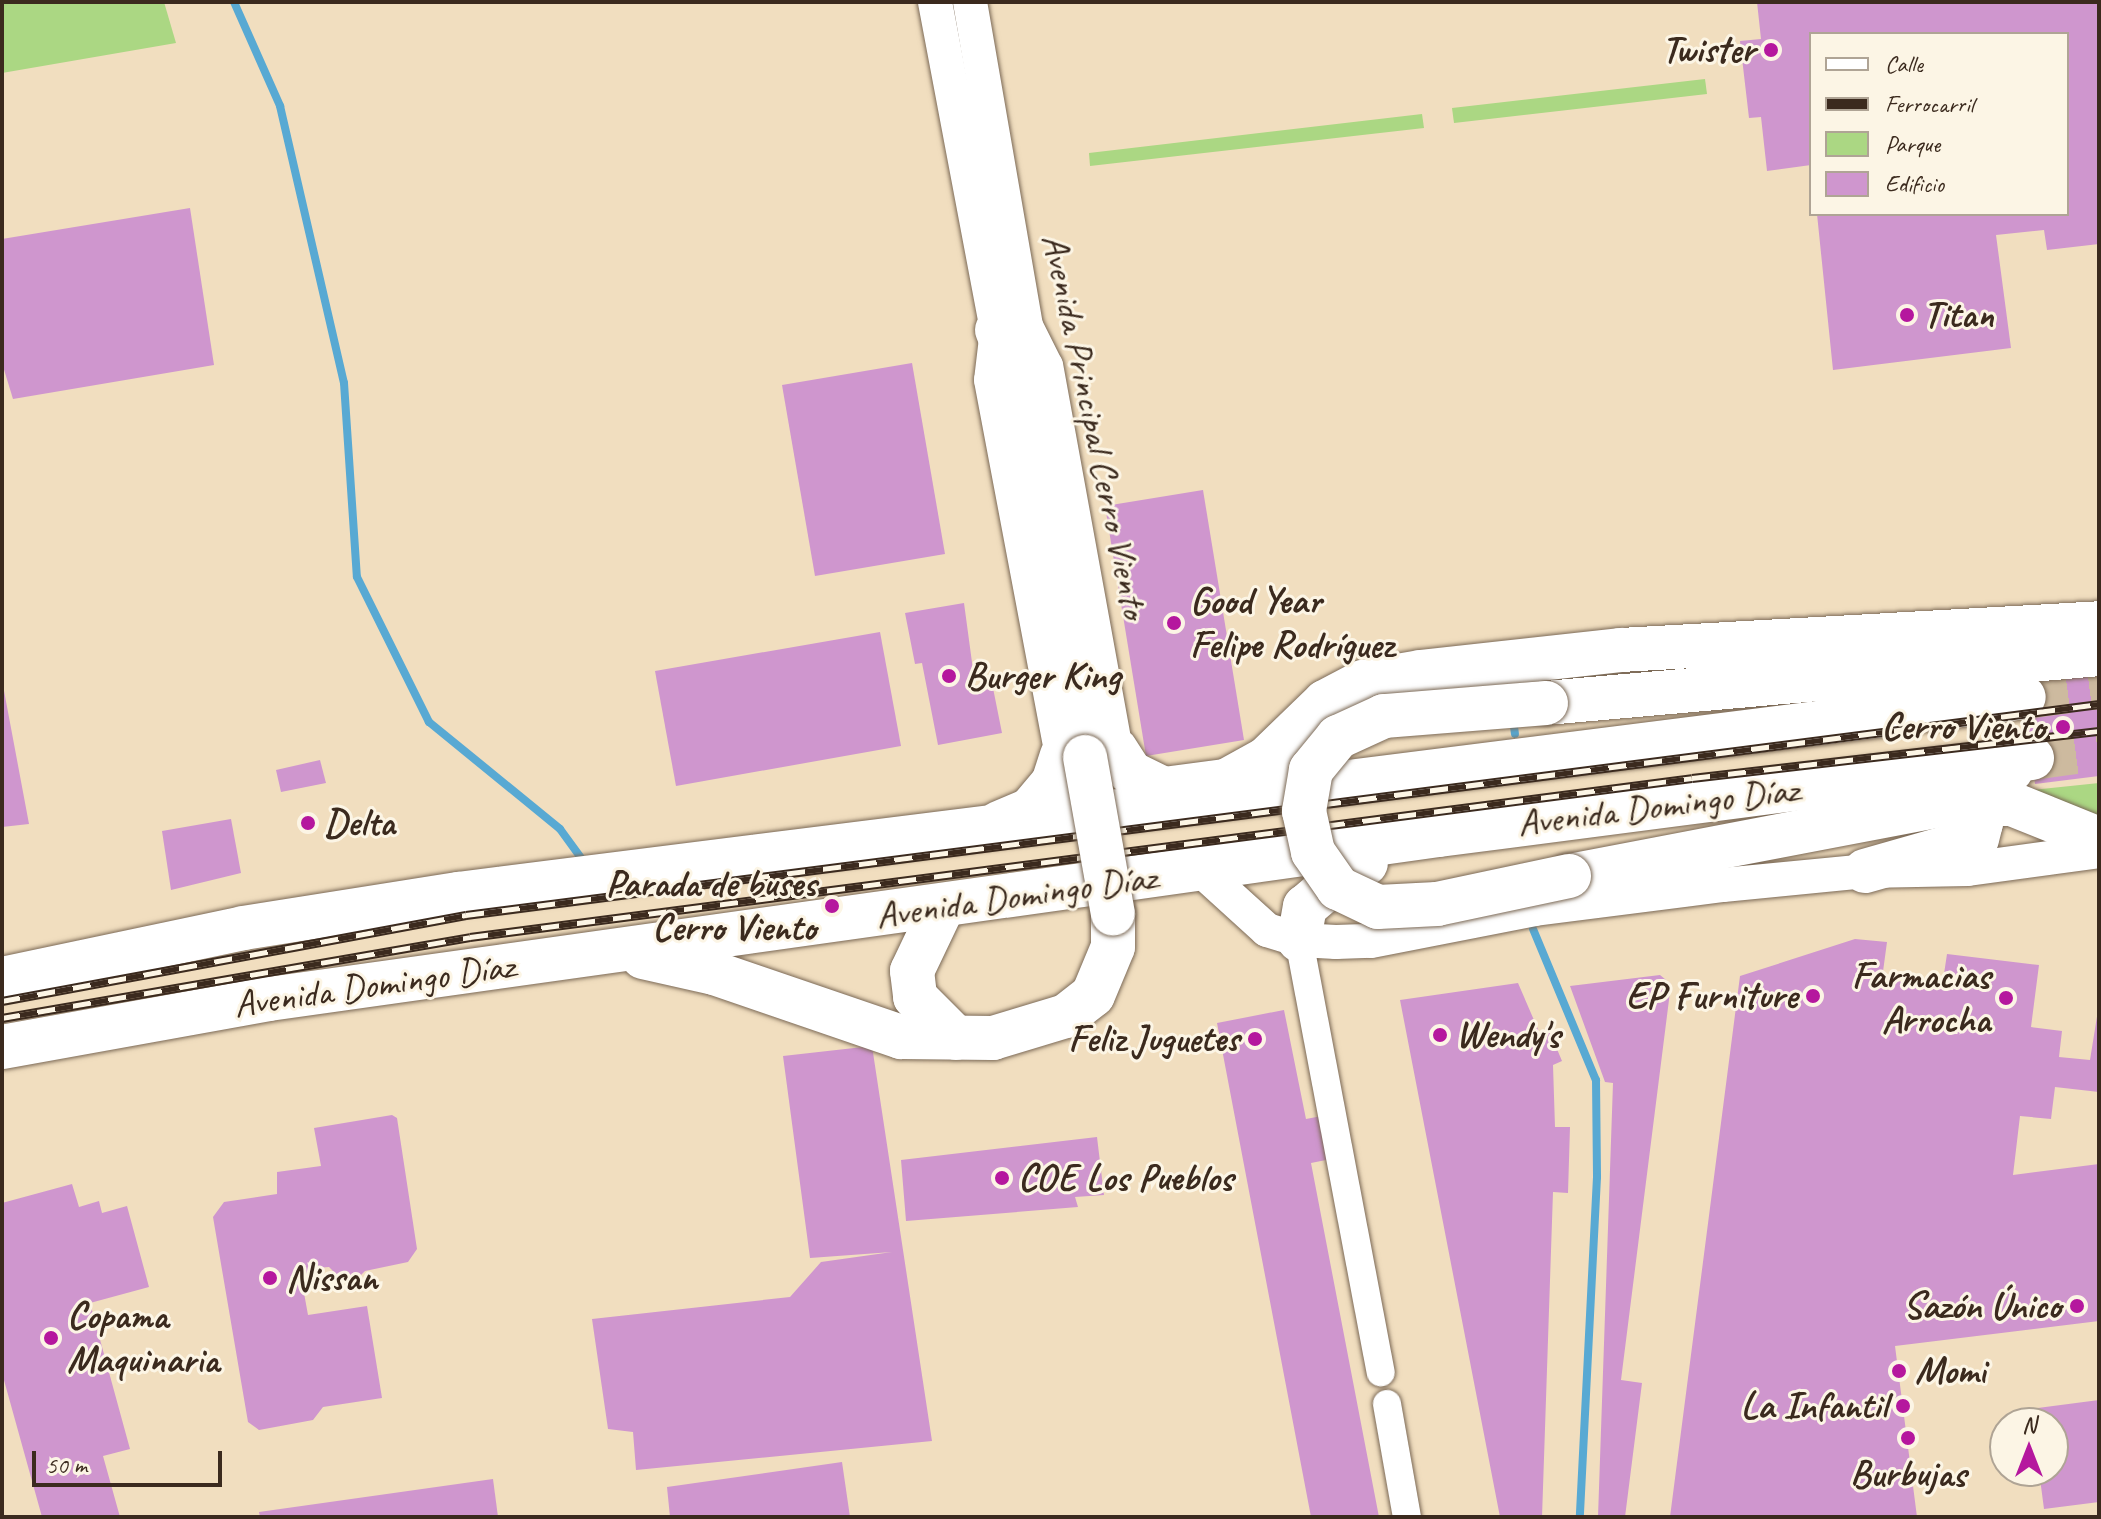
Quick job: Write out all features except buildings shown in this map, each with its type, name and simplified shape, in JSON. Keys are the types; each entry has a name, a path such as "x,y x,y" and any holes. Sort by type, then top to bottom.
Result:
{"main road":[{"path":"618,951 714,973 901,1037 993,1038 1036,1028 1066,1016 1093,995 1113,947 1113,914 1088,754 1012,328"},
{"path":"981,830 1030,810 1226,781 1266,759 1325,702 1363,682 1421,672 1621,650 2099,623"},
{"path":"1865,871 1977,839 1981,823 1943,806 1437,904 1378,907 1338,888 1313,852 1304,811 1311,770 1338,737 1384,716 2099,654"},
{"name":"Avenida Domingo Díaz","path":"2,979 243,928 458,894 2024,697"},
{"path":"1088,754 1164,789"},
{"path":"1030,810 1053,783 1088,754"},
{"name":"Avenida Domingo Díaz","path":"2,1047 72,1032 618,951 1202,871 1439,835 2032,758 1943,806"},
{"path":"1772,792 1943,806 2012,804 2099,839"},
{"path":"1299,940 1305,907 1345,873 1439,835"},
{"path":"943,906 912,971 915,997 956,1038"},
{"path":"2,967 57,965"},
{"path":"2,1066 72,1032"}],"street":[{"name":"Avenida Principal Cerro Viento","path":"935,2 1012,328 1046,366 1088,754"},
{"name":"Avenida Principal Cerro Viento","path":"970,2 1012,328 991,380 1088,754"},
{"path":"1202,871 1267,930 1299,940 1371,941 1535,909 1865,871 1968,869 2099,851"},
{"path":"1299,940 1381,1372"},
{"path":"1387,1404 1407,1517"}],"green space":[{"path":"2,2 164,2 176,43 2,73"},
{"path":"1705,79 1707,94 1454,123 1452,108"},
{"path":"1422,114 1424,128 1090,166 1089,153"},
{"path":"2099,783 2099,822 2013,792"}],"waterway":[{"path":"234,2 280,106 344,383 357,577 429,722 560,829 582,859"},
{"path":"1513,718 1515,734"},
{"path":"1533,929 1596,1080 1597,1177 1580,1517"}],"tunnel":[{"path":"2024,697 2099,687"},
{"path":"2032,758 2099,749"}],"railway":[{"path":"2,1001 466,915 2099,704"},
{"path":"2,1018 470,937 1692,778 2099,731"}],"place":[{"name":"Twister","path":"1771,50"},
{"name":"Titan","path":"1907,315"},
{"name":"Good Year Felipe Rodríguez","path":"1174,623"},
{"name":"Burger King","path":"949,676"},
{"name":"Cerro Viento","path":"2063,727"},
{"name":"Delta","path":"308,823"},
{"name":"Parada de buses Cerro Viento","path":"832,906"},
{"name":"EP Furniture","path":"1813,996"},
{"name":"Farmacias Arrocha","path":"2006,998"},
{"name":"Wendy's","path":"1440,1035"},
{"name":"Feliz Juguetes","path":"1255,1039"},
{"name":"COE Los Pueblos","path":"1002,1178"},
{"name":"Nissan","path":"270,1278"},
{"name":"Sazón Único","path":"2077,1306"},
{"name":"Copama Maquinaria","path":"51,1338"},
{"name":"Momi","path":"1899,1371"},
{"name":"La Infantil","path":"1903,1406"},
{"name":"Burbujas","path":"1908,1438"}]}
